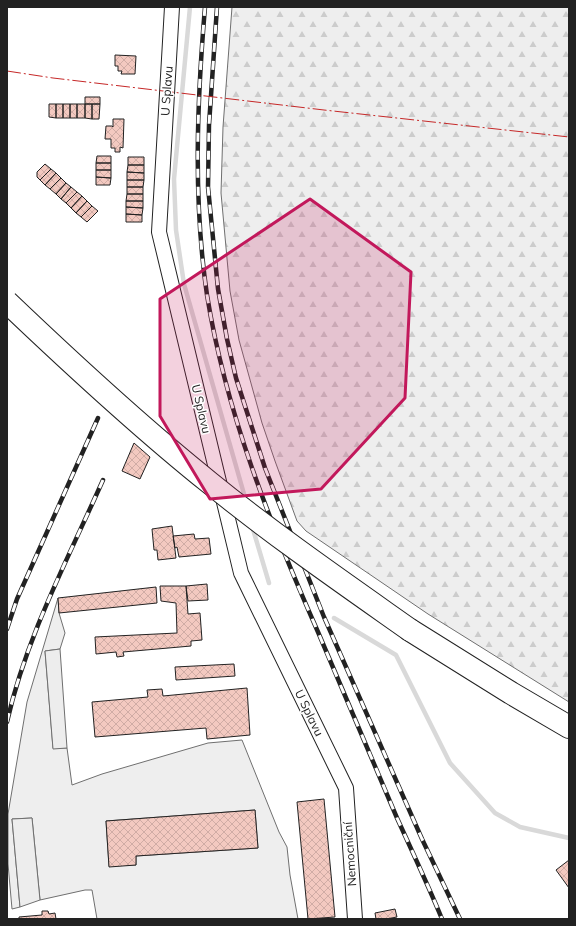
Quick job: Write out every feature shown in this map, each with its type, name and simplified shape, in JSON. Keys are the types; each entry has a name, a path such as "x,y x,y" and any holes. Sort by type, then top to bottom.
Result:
{"main road":[{"path":"7,302 62,354 209,483 327,571 410,630 569,727"}],"street":[{"name":"U Splavu","path":"172,7 158,232 241,574 346,788"},
{"name":"Nemocniční","path":"346,788 355,919"}],"highlighted area":[{"path":"310,199 411,272 405,398 321,489 210,499 160,416 160,299"}],"green space":[{"path":"232,7 569,7 569,702 428,614 306,531 297,521 262,423 239,340 230,291 221,193 223,127"},
{"path":"58,598 59,613 65,633 60,649 45,651 53,748 67,748 72,785 102,774 208,743 242,740 279,832 287,847 290,875 298,919 97,919 92,890 85,890 40,900 32,818 12,819 20,907 12,909 8,864 8,814 27,702","holes":["255,810 258,848 136,856 136,865 109,866 106,821"]}],"shaded area":[{"path":"60,649 67,748 53,749 45,651"},
{"path":"32,818 40,900 20,907 12,819"}],"building":[{"path":"115,55 136,56 135,74 121,74 122,71 118,71 118,66 115,66"},
{"path":"85,97 100,97 100,104 85,104"},
{"path":"49,104 56,104 56,118 49,117"},
{"path":"56,104 63,104 63,118 56,118"},
{"path":"63,104 70,104 70,118 63,118"},
{"path":"70,104 77,104 77,118 70,118"},
{"path":"77,104 85,104 85,118 77,118"},
{"path":"85,104 92,104 92,119 85,118"},
{"path":"92,104 100,104 99,119 92,119"},
{"path":"113,119 124,119 123,148 120,147 120,152 115,152 115,148 111,148 111,139 105,139 106,126 113,127"},
{"path":"97,156 111,156 111,163 96,163"},
{"path":"128,157 144,157 144,165 128,165"},
{"path":"96,163 111,163 111,170 96,170"},
{"path":"45,164 51,169 40,180 37,177 37,172"},
{"path":"128,165 144,165 144,173 127,172"},
{"path":"51,169 56,173 45,185 40,180"},
{"path":"96,170 111,170 111,178 96,177"},
{"path":"127,172 144,173 144,180 127,180"},
{"path":"56,173 61,178 50,189 45,185"},
{"path":"96,177 111,178 110,185 96,185"},
{"path":"61,178 66,183 56,194 50,189"},
{"path":"127,180 144,180 143,187 127,187"},
{"path":"66,183 71,187 61,199 56,194"},
{"path":"71,187 77,192 66,203 61,199"},
{"path":"127,187 143,187 143,194 127,194"},
{"path":"77,192 82,196 71,208 66,203"},
{"path":"127,194 143,194 143,201 126,201"},
{"path":"82,196 87,201 76,213 71,208"},
{"path":"87,201 92,206 81,217 76,213"},
{"path":"126,201 143,201 143,208 126,207"},
{"path":"92,206 98,211 87,222 81,217"},
{"path":"126,207 143,208 142,215 126,214"},
{"path":"126,214 142,215 142,222 126,222"},
{"path":"134,443 150,457 140,479 122,471"},
{"path":"172,526 176,558 158,560 157,550 154,550 152,529"},
{"path":"194,534 195,539 209,538 211,554 179,557 177,547 175,548 173,536"},
{"path":"207,584 208,600 188,601 186,586"},
{"path":"160,586 186,586 188,614 200,613 202,640 191,641 191,646 123,652 124,656 117,657 116,652 96,654 95,637 177,633 176,603 161,601"},
{"path":"156,587 157,603 59,613 58,598"},
{"path":"234,664 235,676 176,680 175,667"},
{"path":"247,688 250,735 207,739 206,728 95,737 92,702 148,697 147,690 162,689 163,696"},
{"path":"324,799 335,917 308,919 297,802"},
{"path":"255,810 258,848 136,856 136,865 109,867 106,821"},
{"path":"569,860 569,888 556,870"},
{"path":"395,909 397,917 376,919 375,913"},
{"path":"42,911 48,911 49,914 55,913 56,919 19,919 19,917 42,915"}],"waterway":[{"path":"190,7 174,179 176,230 184,284 246,501"},
{"path":"252,526 269,583"},
{"path":"334,618 396,655 450,763 495,813 520,827 569,838"}],"railway":[{"path":"205,7 198,115 198,187 200,223 207,295 215,339 226,382 252,467 283,550 397,818 442,919"},
{"path":"217,7 209,125 208,187 218,289 236,378 265,468 324,617 422,839 460,919"},
{"path":"7,629 17,599 98,418"},
{"path":"7,722 15,690 36,629 103,480"}],"power":[{"path":"7,71 53,78 324,110 569,137"}]}
